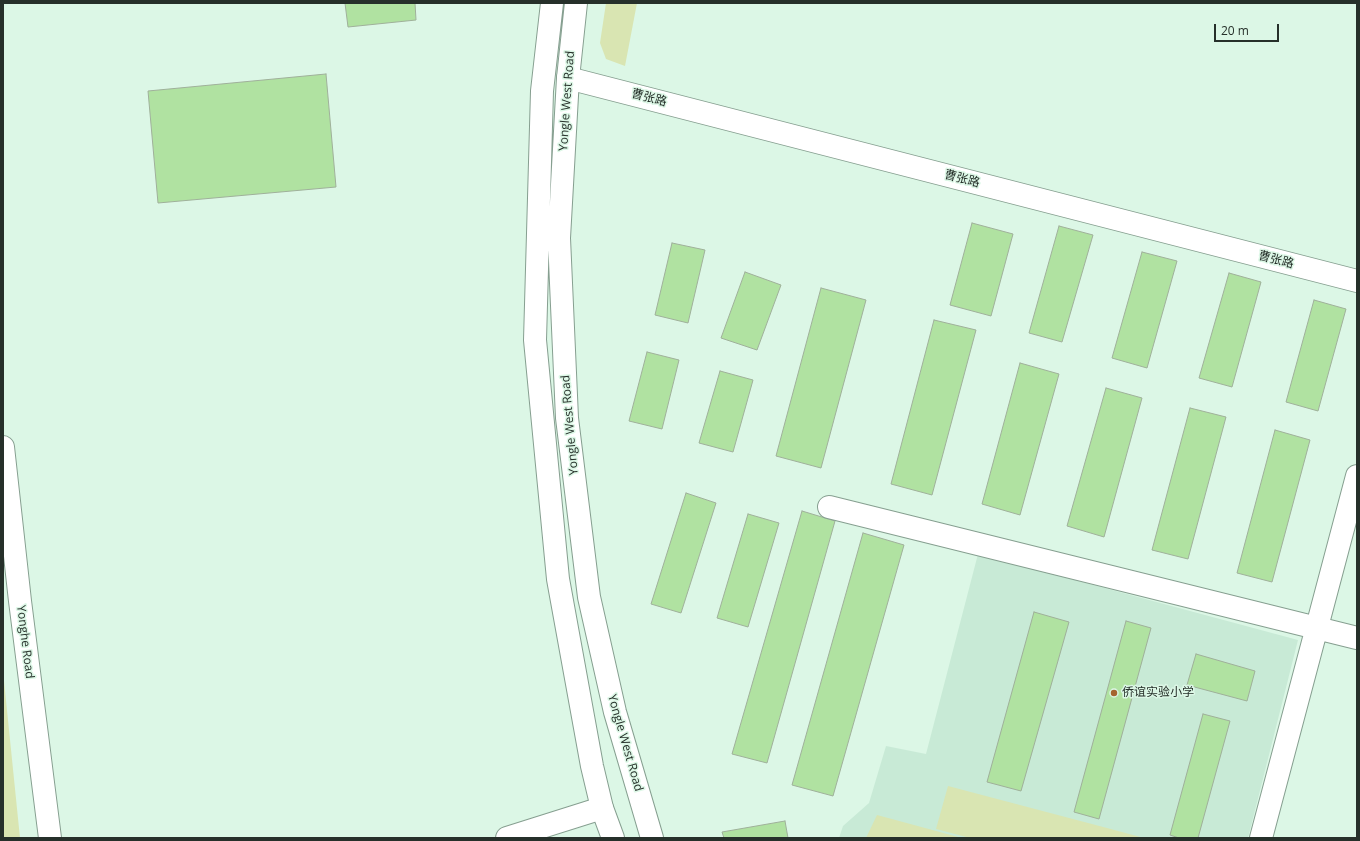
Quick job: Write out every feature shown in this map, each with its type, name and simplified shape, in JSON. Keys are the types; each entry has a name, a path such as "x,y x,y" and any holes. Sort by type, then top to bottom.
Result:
{"street":[{"name":"Yongle West Road","path":"552,3 542,91 535,340 558,579 592,766 602,808 613,838"},
{"name":"Yongle West Road","path":"576,3 568,78 559,238 567,418 589,597 615,712 652,838"},
{"name":"曹张路","path":"568,78 1357,281"},
{"name":"Yonghe Road","path":"3,447 20,601 50,838"},
{"path":"1260,838 1357,476"},
{"path":"829,506 1357,638"},
{"path":"507,838 602,808"}],"shaded area":[{"path":"606,3 637,3 625,66 606,59 600,43"},
{"name":"侨谊实验小学","path":"978,554 1298,640 1248,838 839,838 843,826 869,803 886,746 926,754"},
{"path":"3,671 20,838 3,838"},
{"path":"948,786 1144,838 970,838 936,829"},
{"path":"877,815 962,838 866,838"}],"building":[{"path":"345,3 415,3 416,20 348,27"},
{"path":"326,74 336,187 158,203 148,91"},
{"path":"972,223 1013,234 991,316 950,305"},
{"path":"1059,226 1093,235 1062,342 1029,333"},
{"path":"672,243 705,250 688,323 655,315"},
{"path":"1142,252 1177,261 1147,368 1112,358"},
{"path":"745,272 781,285 757,350 721,338"},
{"path":"1229,273 1261,282 1232,387 1199,378"},
{"path":"821,288 866,300 821,468 776,456"},
{"path":"1314,300 1346,309 1318,411 1286,402"},
{"path":"934,320 976,330 932,495 891,484"},
{"path":"647,352 679,360 662,429 629,421"},
{"path":"1020,363 1059,374 1020,515 982,504"},
{"path":"720,371 753,380 733,452 699,443"},
{"path":"1106,388 1142,398 1104,537 1067,526"},
{"path":"1190,408 1226,417 1188,559 1152,550"},
{"path":"1275,430 1310,440 1272,582 1237,573"},
{"path":"686,493 716,503 681,613 651,604"},
{"path":"802,511 835,521 767,763 732,754"},
{"path":"748,514 779,523 748,627 717,618"},
{"path":"863,533 904,545 833,796 792,785"},
{"path":"1034,612 1069,622 1021,791 987,782"},
{"path":"1126,621 1151,628 1099,819 1074,812"},
{"path":"1196,654 1255,671 1247,701 1187,685"},
{"path":"1203,714 1230,721 1198,838 1179,838 1170,835"},
{"path":"785,821 788,838 724,838 722,832"}],"place":[{"name":"侨谊实验小学","path":"1114,693"}]}
